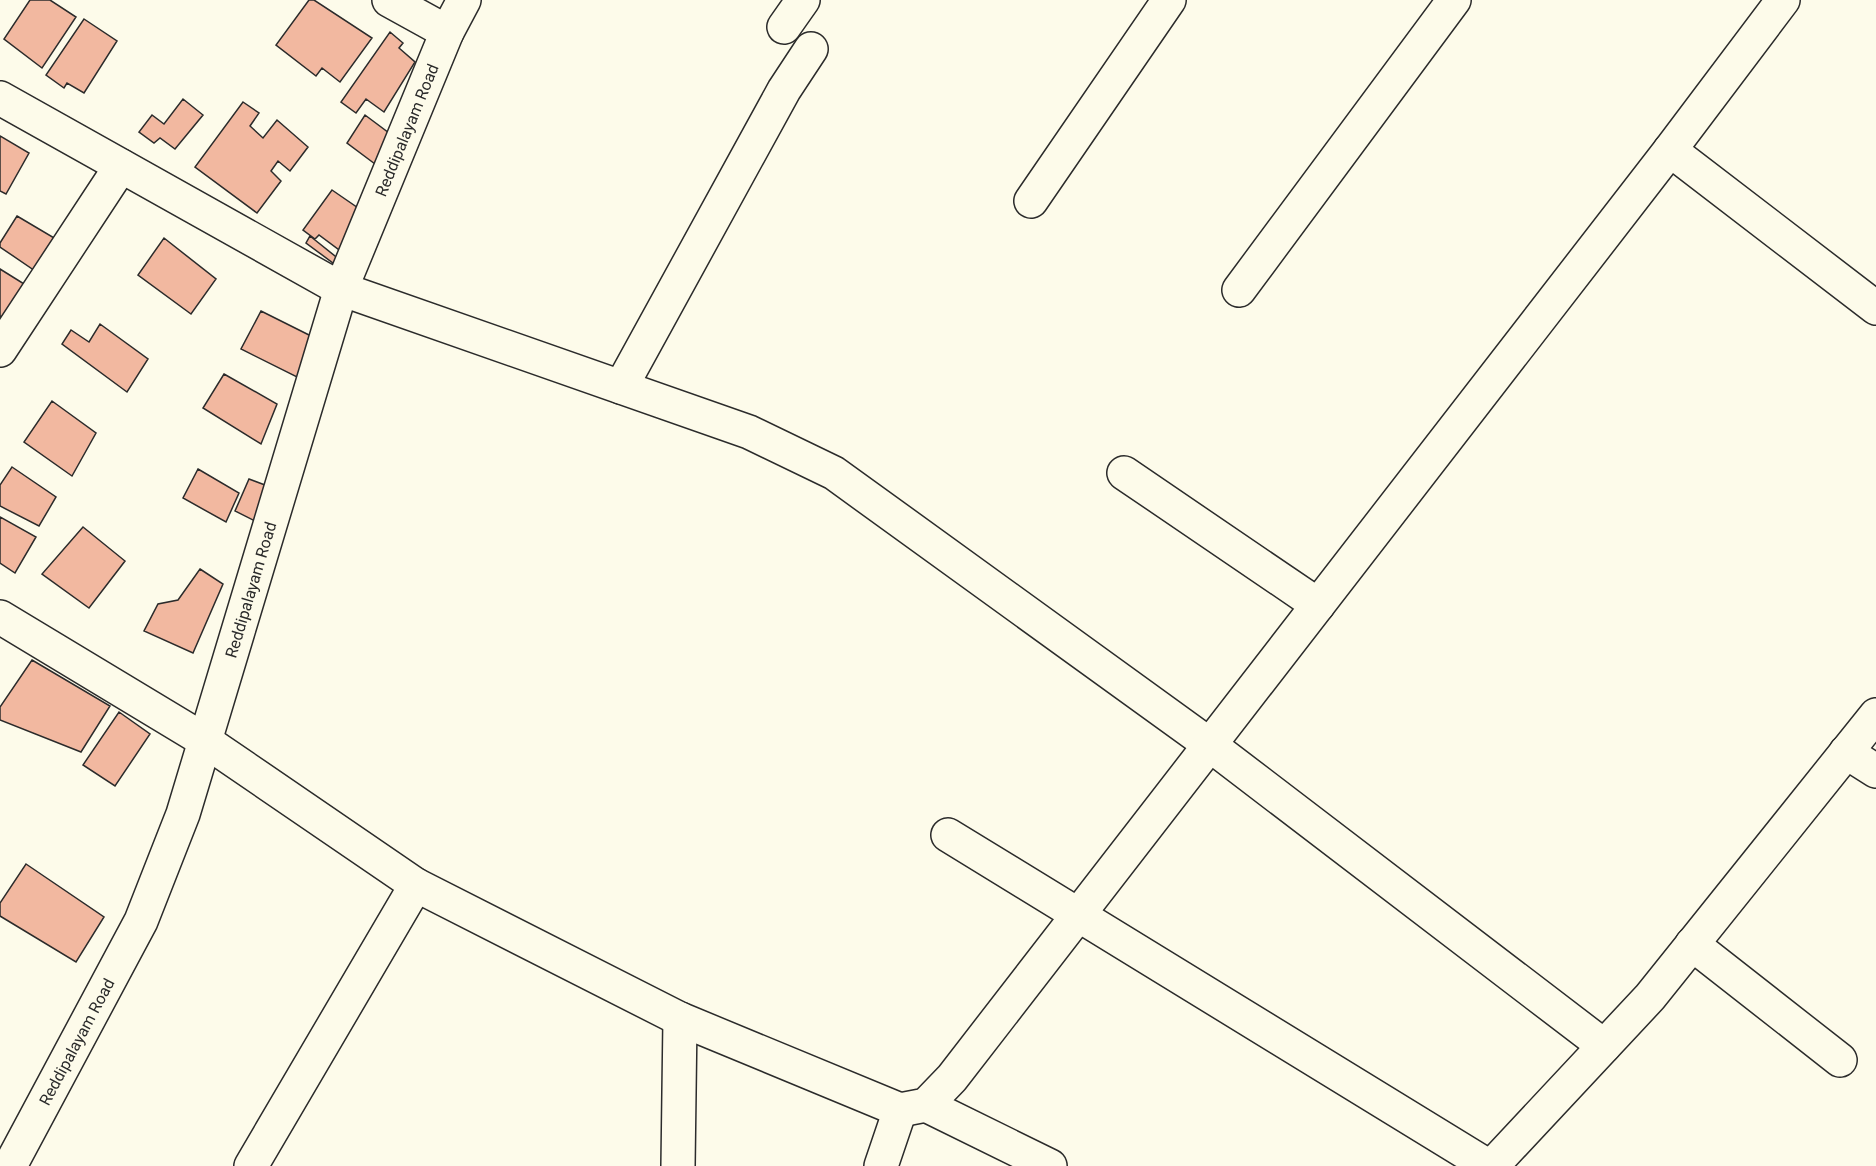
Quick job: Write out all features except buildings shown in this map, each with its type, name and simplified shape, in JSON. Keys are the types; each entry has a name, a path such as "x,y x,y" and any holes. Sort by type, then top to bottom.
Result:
{"street":[{"path":"389,0 447,32"},
{"name":"Reddipalayam Road","path":"10,1166 141,921 183,814 341,289 447,32 464,0"},
{"path":"784,27 803,0"},
{"path":"1031,201 1169,0"},
{"path":"1239,290 1454,0"},
{"path":"881,1166 913,1107 952,1078 1670,150 1783,0"},
{"path":"621,387 784,90 811,49"},
{"path":"0,98 341,289 749,432 834,473 1210,745 1604,1046"},
{"path":"1670,150 1876,308"},
{"path":"0,350 121,166"},
{"path":"1124,472 1318,605"},
{"path":"0,617 204,740 416,885 680,1019 913,1107 1050,1166"},
{"path":"948,835 1490,1166 1650,997 1876,715"},
{"path":"1846,752 1876,771"},
{"path":"251,1166 416,885"},
{"path":"1692,944 1840,1060"},
{"path":"678,1166 680,1019"}]}
